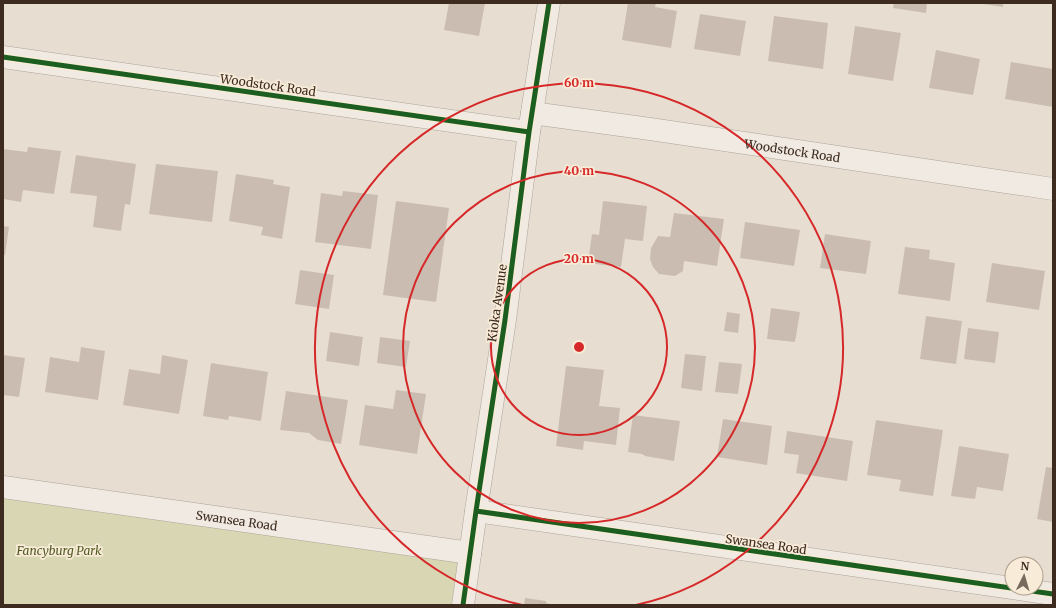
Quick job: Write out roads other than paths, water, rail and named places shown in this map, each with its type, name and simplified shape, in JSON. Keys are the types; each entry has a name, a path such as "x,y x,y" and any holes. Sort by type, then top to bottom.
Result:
{"street":[{"name":"Kioka Avenue","path":"464,605 476,512 506,320 531,122 549,3"},
{"name":"Woodstock Road","path":"3,57 531,122 658,130 1053,189"},
{"name":"Swansea Road","path":"3,486 470,553"},
{"name":"Swansea Road","path":"476,512 1053,594"}],"park label":[{"name":"Fancyburg Park","path":"59,550"}]}
